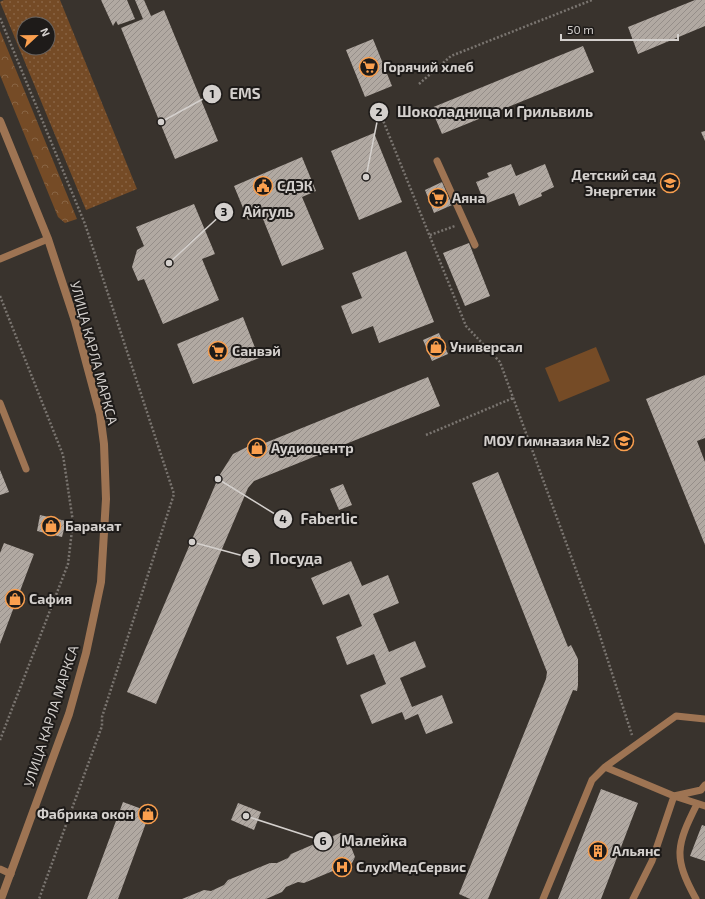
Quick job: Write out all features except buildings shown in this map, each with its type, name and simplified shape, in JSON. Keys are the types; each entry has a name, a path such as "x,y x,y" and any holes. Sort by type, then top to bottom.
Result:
{"street":[{"name":"УЛИЦА КАРЛА МАРКСА","path":"0,121 48,239 75,321 100,414 104,444 106,499 101,582 86,653 69,714 1,899"}],"lane":[{"path":"437,161 476,245"},
{"path":"0,259 48,239"},
{"path":"0,403 26,469"},
{"path":"544,899 592,780 605,767 635,744 676,716 705,719"},
{"path":"605,767 674,796 705,806"},
{"path":"674,796 701,790 705,785"},
{"path":"633,899 652,861 674,796"},
{"path":"696,899 684,876 679,851 684,829 697,804"},
{"path":"0,869 11,874"}],"path":[{"path":"419,84 451,56 592,0"},
{"path":"376,103 466,326 500,362 598,630 635,744"},
{"path":"429,235 465,222"},
{"path":"0,296 63,455 73,522 68,564 0,740"},
{"path":"426,435 514,398"}],"green space":[{"path":"4,0 60,0 137,189 86,210 22,56 56,56 56,16 16,16 16,41 0,2"},
{"path":"0,31 77,219 65,223 58,217 0,75"},
{"path":"596,347 610,381 559,402 545,368"}],"place":[{"name":"Горячий хлеб","path":"369,67"},
{"name":"EMS","path":"161,122"},
{"name":"Шоколадница и Грильвиль","path":"366,177"},
{"name":"Детский сад Энергетик","path":"670,183"},
{"name":"СДЭК","path":"263,186"},
{"name":"Аяна","path":"438,198"},
{"name":"Айгуль","path":"169,263"},
{"name":"Универсал","path":"436,347"},
{"name":"Санвэй","path":"218,351"},
{"name":"МОУ Гимназия №2","path":"624,441"},
{"name":"Аудиоцентр","path":"257,448"},
{"name":"Faberlic","path":"218,479"},
{"name":"Баракат","path":"51,526"},
{"name":"Посуда","path":"192,542"},
{"name":"Сафия","path":"15,599"},
{"name":"Фабрика окон","path":"148,814"},
{"name":"Малейка","path":"246,816"},
{"name":"Альянс","path":"598,851"},
{"name":"СлухМедСервис","path":"342,867"}]}
